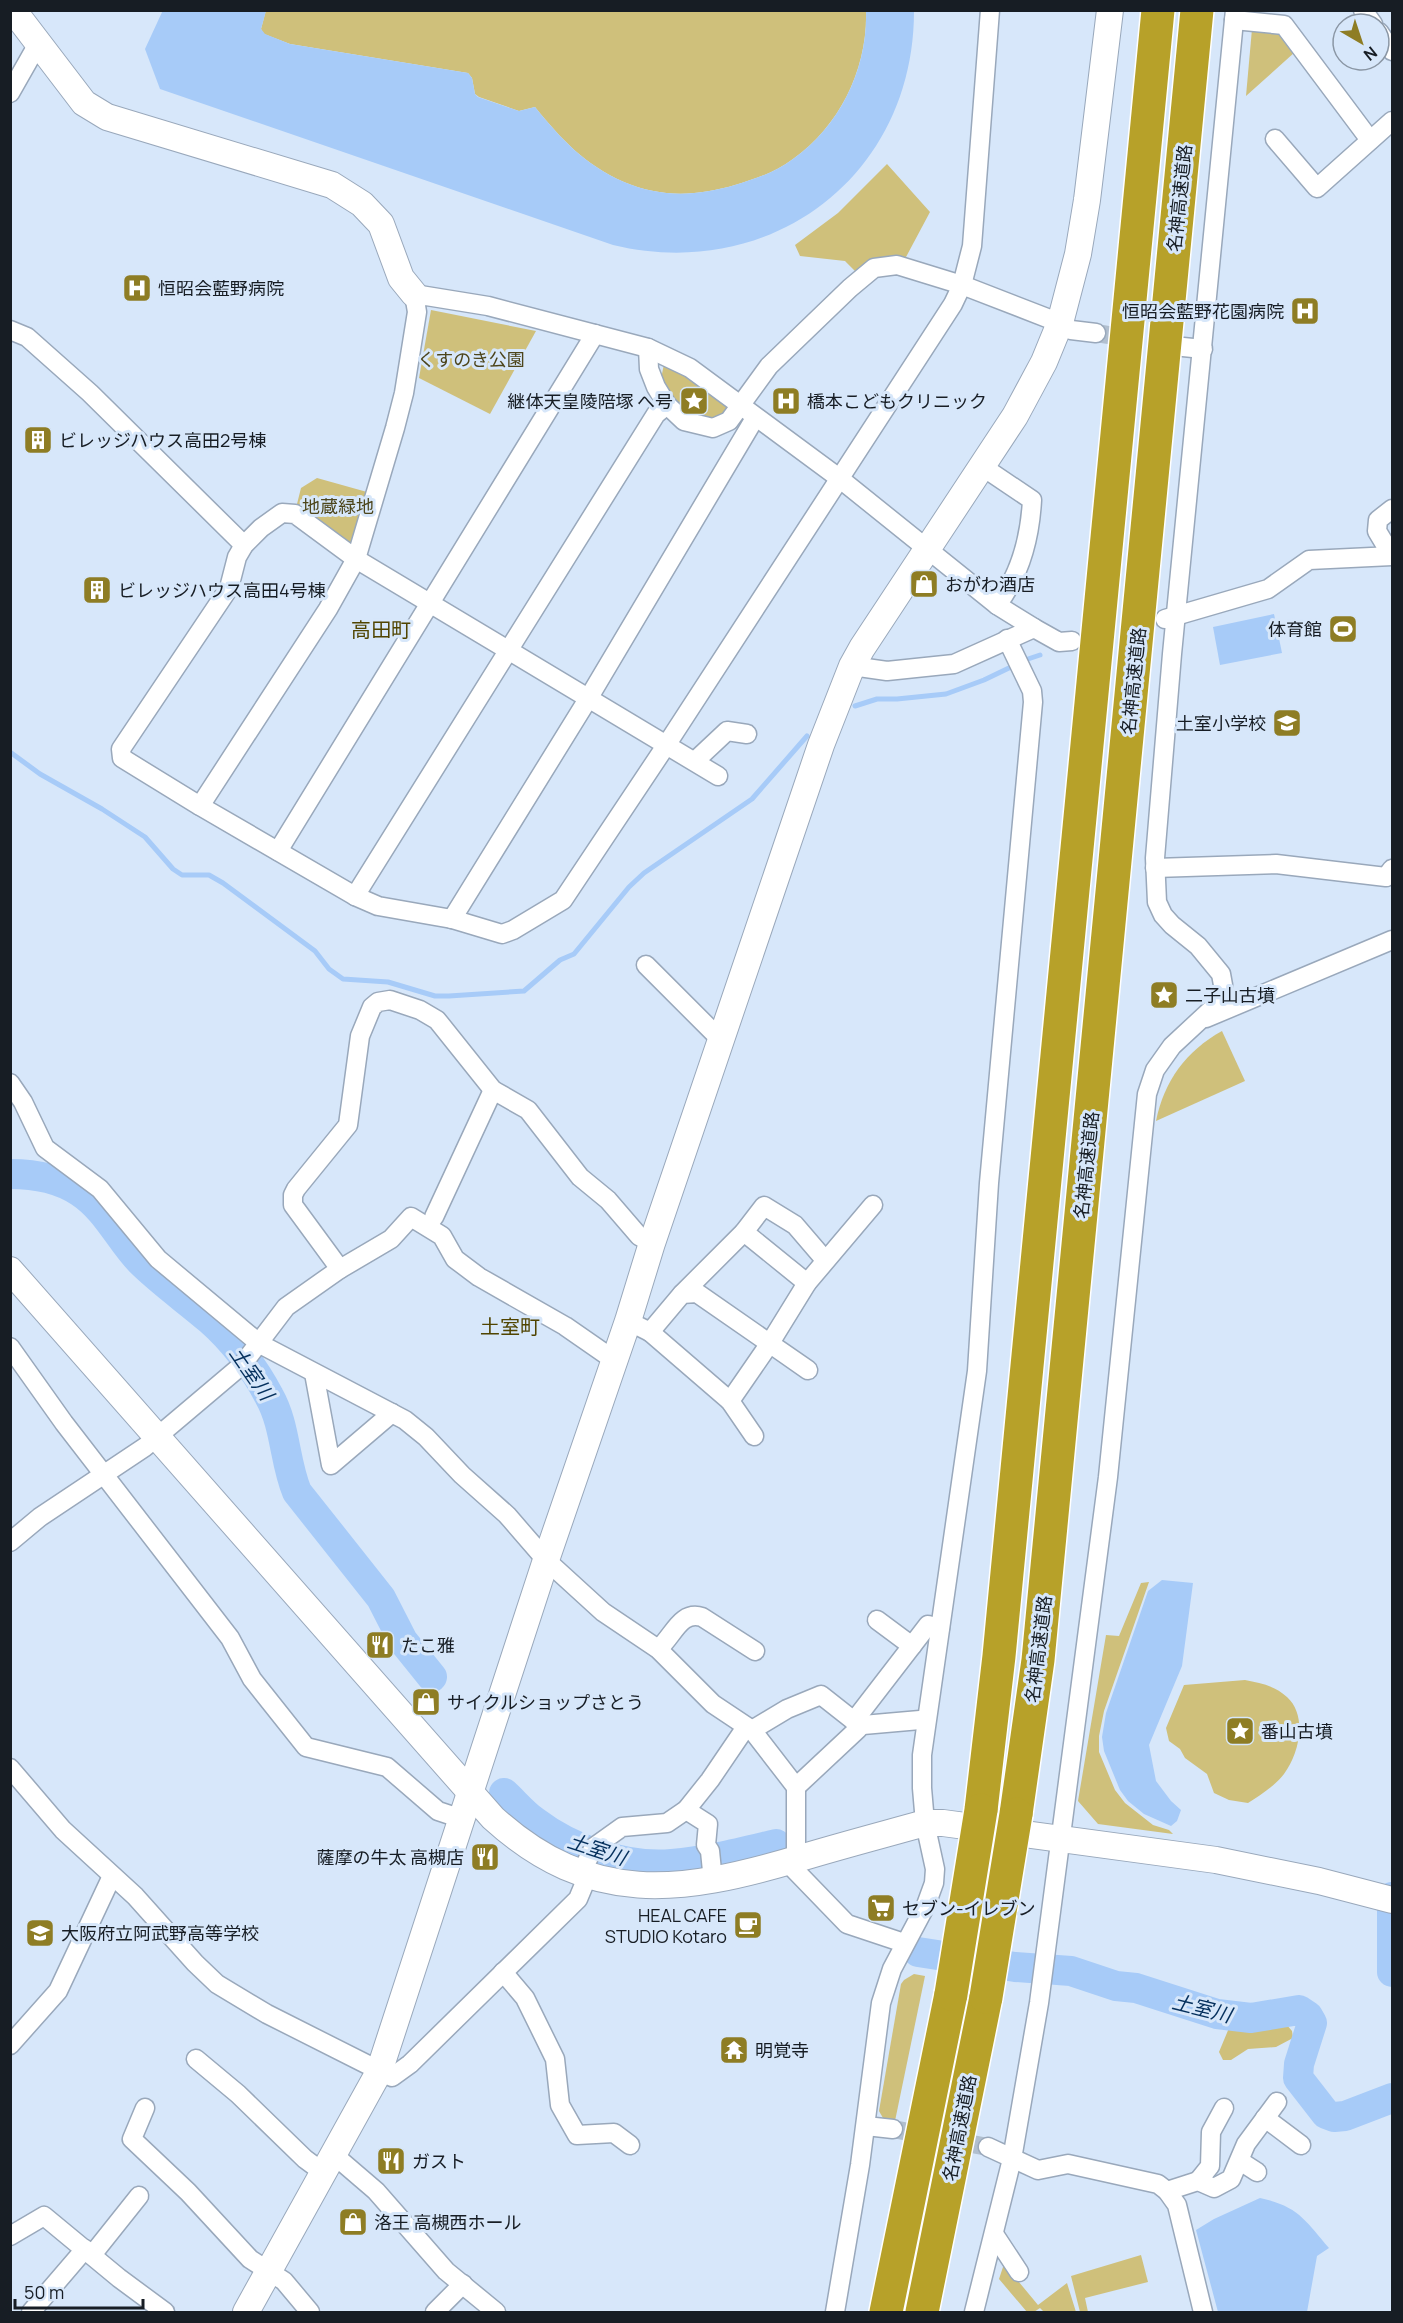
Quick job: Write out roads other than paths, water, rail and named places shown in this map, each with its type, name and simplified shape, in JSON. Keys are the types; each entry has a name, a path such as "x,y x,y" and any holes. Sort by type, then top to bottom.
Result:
{"highway":[{"name":"名神高速道路","path":"886,2313 951,1994 981,1810 999,1656 1158,10"},
{"name":"名神高速道路","path":"922,2313 986,1997 1016,1814 1039,1648 1197,10"}],"street":[{"path":"14,10 84,103 107,117 332,185 362,204 381,224 401,278 414,294 417,312 404,393 396,428 356,559 328,609 200,806"},
{"path":"718,776 667,744 356,559 295,514 282,513 261,528 244,545 237,557 229,588 121,749 122,758 200,806 355,896 378,906 452,919 502,934 513,930 563,900 667,744 953,304 962,285 972,246 990,10"},
{"path":"639,1327 652,1243 821,745 852,666 1015,416 1044,362 1060,322 1078,254 1087,200 1110,10"},
{"path":"974,2313 1012,2159 1039,2003 1108,1477 1147,1094 1155,1070 1172,1046 1221,998 1223,986 1221,974 1198,946 1163,915 1157,902 1155,868 1170,619 1203,349 1234,15 1288,18 1370,140"},
{"path":"10,93 39,42"},
{"path":"1275,139 1317,188 1392,121"},
{"path":"648,348 652,378 667,405 684,421 713,428 729,421 769,366 874,268 897,265 962,285 1060,322 1071,330 1096,333"},
{"path":"414,294 488,306 648,348 690,368 839,478 997,605 1059,642 1072,641"},
{"path":"10,330 27,337 90,393 244,545"},
{"path":"278,851 595,334"},
{"path":"1183,347 1203,349"},
{"path":"355,896 656,414 667,405"},
{"path":"452,919 588,699 755,418"},
{"path":"983,467 1032,500 1026,545 1006,592 997,605"},
{"path":"1170,619 1268,589 1309,560 1392,556 1377,531 1378,520 1392,509"},
{"path":"852,666 887,671 954,664 1008,642 1034,628"},
{"path":"835,2313 866,2126 881,2003 892,1969 926,1905 934,1883 935,1869 925,1823 922,1755 977,1371 988,1183 1032,716 1032,691 1008,642"},
{"path":"695,761 728,731 747,734"},
{"path":"1155,868 1276,864 1386,877 1392,869"},
{"path":"1199,1021 1392,940"},
{"path":"646,965 722,1041"},
{"path":"339,1269 292,1205 292,1198 296,1188 348,1125 360,1036 372,1007 378,1002 390,1000 429,1014 441,1024 493,1090 528,1110 580,1177 608,1200 639,1236 652,1243"},
{"path":"10,1083 23,1102 45,1148 100,1189 158,1258 260,1344 405,1420 426,1437 462,1475 507,1515 546,1560 603,1612 658,1649 713,1704 749,1728 796,1787 791,1861 847,1924 904,1943"},
{"path":"434,1217 493,1090"},
{"path":"246,2313 379,2072 546,1560 614,1360 639,1327 682,1294 744,1232 764,1206 795,1225 825,1260"},
{"path":"730,1401 770,1343 807,1283 873,1206"},
{"path":"10,1542 40,1517 106,1475 157,1436 242,1365 286,1307 339,1269 392,1239 411,1217 442,1236 455,1259 479,1277 565,1326 614,1360"},
{"path":"744,1232 807,1283"},
{"path":"10,1270 493,1818 522,1842 553,1861 585,1874 621,1883 653,1886 712,1881 925,1823 943,1823 1216,1860 1319,1881 1385,1899"},
{"path":"682,1294 697,1293 808,1370"},
{"path":"639,1327 730,1401 754,1436"},
{"path":"10,1347 64,1423 230,1638 252,1679 306,1747 387,1767 438,1811 450,1815"},
{"path":"314,1373 331,1465 392,1413"},
{"path":"658,1649 667,1642 684,1618 694,1614 754,1651"},
{"path":"877,1620 912,1646"},
{"path":"854,1721 928,1625 940,1628"},
{"path":"10,1768 63,1830 135,1896 195,1964 217,1984 267,2014 392,2077 405,2069 578,1899 594,1847 622,1827 667,1822 686,1810 749,1728 821,1695 854,1721 863,1725 920,1720"},
{"path":"796,1787 858,1729 854,1721"},
{"path":"686,1810 708,1824 706,1845 710,1851 712,1881"},
{"path":"10,2045 58,1991 112,1876"},
{"path":"504,1972 525,1998 555,2059 560,2105 577,2135 614,2133 630,2145"},
{"path":"196,2059 238,2094 305,2159 329,2164 376,2190 439,2263 496,2313"},
{"path":"1198,2181 1214,2188 1231,2179 1246,2144 1277,2102"},
{"path":"145,2108 132,2139 188,2192 250,2259 284,2281 310,2313"},
{"path":"1167,2191 1198,2181 1210,2166 1212,2156 1210,2137 1214,2115"},
{"path":"1265,2118 1301,2145"},
{"path":"866,2126 893,2129"},
{"path":"988,2147 1038,2170 1068,2164 1158,2184 1167,2191 1178,2210 1203,2313"},
{"path":"1240,2161 1257,2172"},
{"path":"31,2313 139,2196"},
{"path":"10,2236 44,2217 165,2313"},
{"path":"994,2234 1019,2272"},
{"path":"435,2313 463,2284"}],"water":[{"path":"163,10 266,11 261,29 265,34 290,44 468,73 478,97 519,111 535,107 554,130 597,168 638,187 680,194 721,189 758,178 786,164 810,146 825,130 848,94 862,54 866,11 914,11 908,70 889,123 860,168 823,204 778,231 727,248 671,253 613,245 160,89 145,49"},
{"path":"1274,614 1282,653 1220,665 1213,627"},
{"path":"1162,1580 1193,1583 1182,1666 1149,1745 1156,1781 1181,1810 1177,1821 1171,1826 1144,1814 1128,1801 1120,1790 1104,1751 1102,1737 1106,1713 1148,1591"},
{"path":"1260,2198 1283,2205 1300,2215 1329,2248 1317,2256 1307,2312 1218,2312 1196,2230"}],"waterway":[{"path":"1022,661 1040,655"},
{"path":"855,706 877,699 946,694 1011,667"},
{"path":"10,752 40,774 102,809 145,837 173,869 182,875 209,875 223,883 315,951 329,969 343,979 388,982 435,996 449,996 524,991 560,960 574,954 629,887 644,873 752,799 807,736"},
{"name":"土室川","path":"10,1174 47,1178 64,1183 80,1192 98,1207 140,1261 219,1328 243,1355 275,1407 297,1492 381,1598 403,1641 432,1677"},
{"name":"土室川","path":"504,1793 530,1818 565,1841 618,1860 654,1864 685,1863 776,1844"},
{"path":"1392,1897 1392,1972"},
{"name":"土室川","path":"918,1952 1015,1967 1071,1971 1116,1986 1136,1988 1217,2014 1251,2018 1299,2010 1308,2016 1312,2023 1299,2064 1298,2078 1326,2114 1334,2117 1345,2116 1392,2098"}],"tunnel":[{"path":"1096,333 1171,345"},
{"path":"893,2129 988,2147"}],"place":[{"name":"恒昭会藍野病院","path":"137,288"},
{"name":"恒昭会藍野花園病院","path":"1305,311"},
{"name":"継体天皇陵陪塚 へ号","path":"694,401"},
{"name":"橋本こどもクリニック","path":"786,401"},
{"name":"ビレッジハウス高田2号棟","path":"38,440"},
{"name":"おがわ酒店","path":"924,584"},
{"name":"ビレッジハウス高田4号棟","path":"97,590"},
{"name":"体育館","path":"1343,629"},
{"name":"土室小学校","path":"1287,723"},
{"name":"二子山古墳","path":"1164,995"},
{"name":"たこ雅","path":"380,1645"},
{"name":"サイクルショップさとう","path":"426,1702"},
{"name":"番山古墳","path":"1240,1731"},
{"name":"薩摩の牛太 高槻店","path":"485,1857"},
{"name":"セブン-イレブン","path":"881,1908"},
{"name":"HEAL CAFE STUDIO Kotaro","path":"748,1925"},
{"name":"大阪府立阿武野高等学校","path":"40,1933"},
{"name":"明覚寺","path":"734,2050"},
{"name":"ガスト","path":"391,2161"},
{"name":"洛王 高槻西ホール","path":"353,2222"}],"district":[{"name":"高田町","path":"381,629"},
{"name":"土室町","path":"510,1326"}],"park label":[{"name":"くすのき公園","path":"471,359"},
{"name":"地蔵緑地","path":"338,506"}]}
